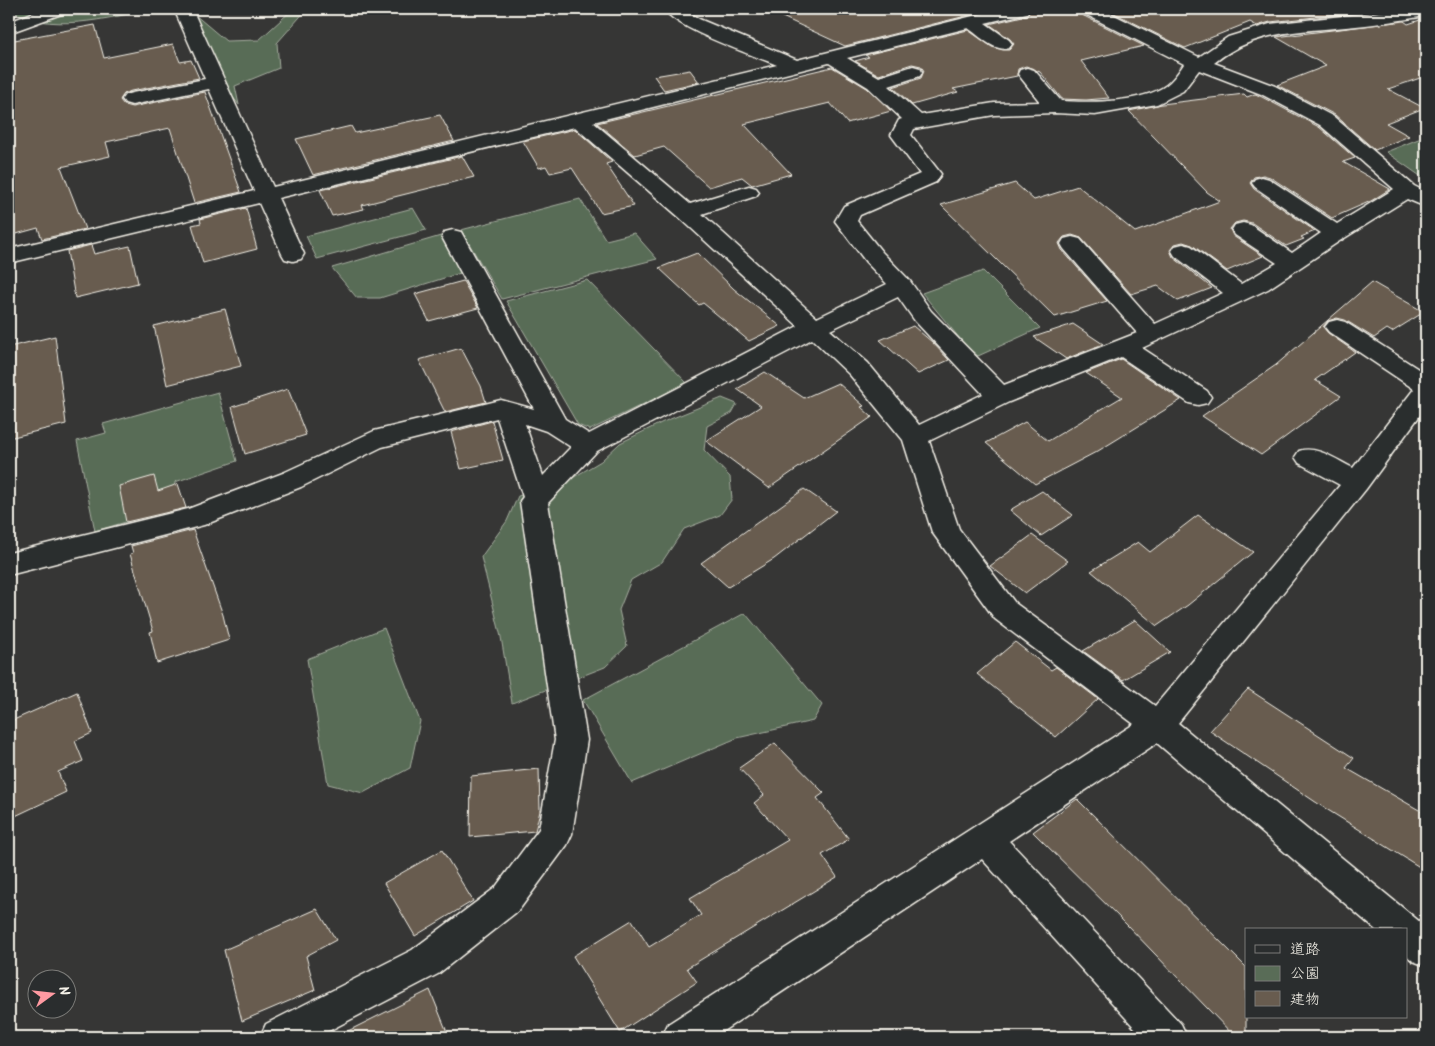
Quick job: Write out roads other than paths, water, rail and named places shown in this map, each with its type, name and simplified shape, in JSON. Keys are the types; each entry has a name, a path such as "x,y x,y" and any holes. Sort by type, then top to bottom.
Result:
{"street":[{"path":"9,28 58,9"},
{"path":"183,9 294,254"},
{"path":"673,9 693,23 796,66"},
{"path":"9,256 579,120 1021,9"},
{"path":"915,437 1000,396 1152,335 1260,284 1336,233 1416,195 1328,121 1268,90 1199,63 1089,9"},
{"path":"1340,9 1354,21"},
{"path":"1000,396 923,316 902,286 874,257 846,221 852,212 929,178 931,174 901,135 906,124 994,109 1055,107 1095,109 1157,98 1176,88 1199,63 1218,50 1248,36 1274,27 1354,21 1426,11"},
{"path":"971,22 1003,44"},
{"path":"832,57 877,84 917,122"},
{"path":"877,84 913,72"},
{"path":"1027,74 1055,107"},
{"path":"132,99 216,82"},
{"path":"579,120 687,212 859,369 915,437 946,532 1005,611 1158,725 1401,928"},
{"path":"1262,183 1336,233"},
{"path":"687,212 749,192"},
{"path":"1243,230 1292,262"},
{"path":"453,237 555,425"},
{"path":"1072,244 1152,335"},
{"path":"1183,251 1239,294"},
{"path":"279,1037 425,962 507,899 555,834 571,740 534,501 588,445 814,328 902,286"},
{"path":"1337,327 1426,385"},
{"path":"1123,347 1198,397"},
{"path":"681,1037 1158,725 1357,482 1426,390"},
{"path":"9,564 194,518 292,480 374,440 501,408 555,425 588,445"},
{"path":"507,410 537,498"},
{"path":"1308,457 1357,482"},
{"path":"985,838 1168,1037"},
{"path":"1408,934 1426,949"}]}
